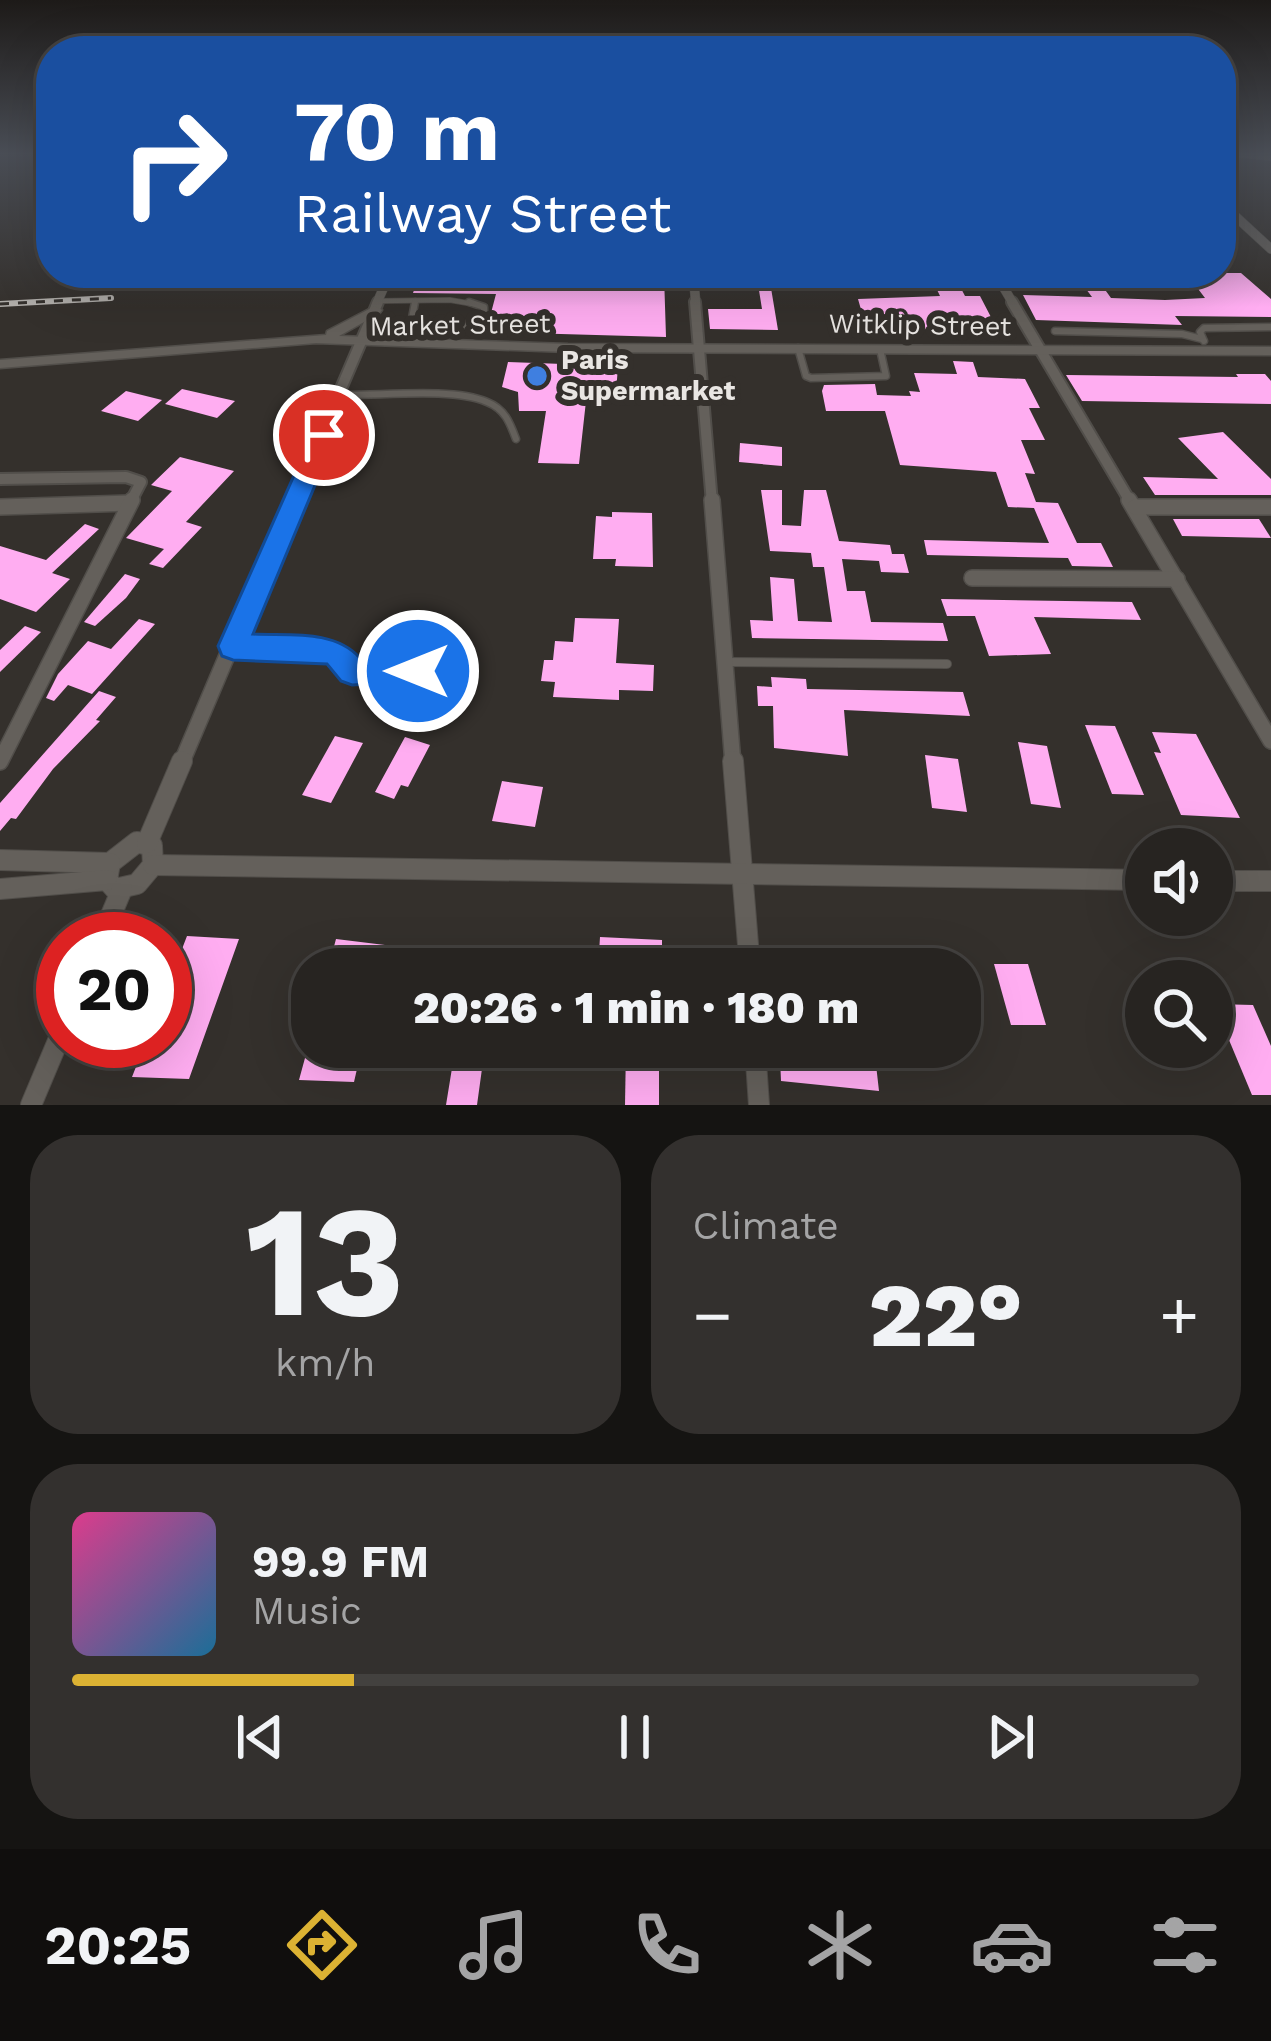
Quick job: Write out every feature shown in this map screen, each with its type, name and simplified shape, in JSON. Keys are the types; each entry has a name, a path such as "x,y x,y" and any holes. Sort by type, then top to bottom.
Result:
{"main road":[{"path":"316,339 343,330 376,306"},
{"name":"Market Street","path":"0,364 316,339 362,345"},
{"name":"Market Street","path":"0,375 362,345 568,348"},
{"name":"Witklip Street","path":"568,348 1039,350 1206,345 1271,351"}],"street":[{"path":"1236,217 1271,249"},
{"path":"147,843 384,288"},
{"path":"694,288 748,948"},
{"path":"1004,288 1271,741"},
{"path":"0,479 135,477 141,482 0,762"},
{"path":"0,508 130,503"},
{"path":"1135,507 1271,507"},
{"path":"972,578 1177,579"},
{"path":"0,860 113,877 137,884 153,866 155,851 147,843 130,844 113,877 106,912"},
{"path":"153,866 1125,880"},
{"path":"0,890 113,877"},
{"path":"1233,880 1271,881"},
{"path":"31,1105 47,1068"},
{"path":"756,1068 759,1105"}],"lane":[{"path":"376,306 415,301 478,302 484,315 469,326 422,326 412,318 415,301"},
{"path":"1206,345 1204,328 1271,327"},
{"path":"1055,331 1182,334 1206,345"},
{"path":"798,348 806,376 811,378 882,378 886,373 880,349"},
{"path":"341,395 479,399 508,417 516,439"},
{"path":"233,646 328,651 337,653 352,671 418,671"},
{"path":"726,662 947,664"}],"building":[{"path":"1236,273 1241,273 1271,299 1271,317 1175,316 1182,325 1036,320 1023,295 1092,297 1085,288 1104,288 1111,298 1205,298 1197,288 1236,288"},
{"path":"415,288 664,288 666,337 486,332 496,294 413,293"},
{"path":"759,288 771,288 778,330 710,329 708,309 762,309"},
{"path":"936,288 961,288 965,296 980,296 993,321 987,322 992,332 866,327 858,299 940,296"},
{"path":"953,361 973,362 978,377 1025,379 1040,408 1029,408 1045,440 1021,440 1035,474 1025,473 1036,502 1058,503 1077,543 1101,543 1113,567 1072,566 1068,558 927,555 924,540 1049,543 1034,508 1008,507 996,472 900,465 885,411 826,411 822,391 824,385 875,384 877,395 911,396 909,391 920,392 914,373 957,374"},
{"path":"508,362 618,366 616,393 587,392 579,464 538,463 546,411 519,411 518,392 502,387"},
{"path":"1236,374 1265,374 1271,381 1271,404 1082,401 1066,375 1238,377"},
{"path":"182,389 235,401 217,418 165,404"},
{"path":"126,391 162,400 138,421 101,411"},
{"path":"1223,432 1271,479 1271,495 1155,495 1143,477 1218,479 1178,438"},
{"path":"740,443 782,447 782,466 739,462"},
{"path":"180,457 234,471 186,522 202,527 163,568 149,564 164,549 126,538 172,491 151,485"},
{"path":"761,490 782,490 782,525 801,526 804,490 826,490 839,541 890,545 892,554 904,554 909,573 881,572 879,561 842,559 847,591 865,591 871,622 943,623 948,641 752,638 750,620 773,621 770,577 794,579 798,621 832,622 824,567 813,567 811,553 770,551"},
{"path":"612,512 652,513 653,567 615,566 616,559 593,559 596,516 612,517"},
{"path":"1173,519 1259,519 1271,538 1182,536"},
{"path":"85,524 99,529 52,573 70,579 36,612 0,599 0,546 46,560"},
{"path":"125,574 140,579 126,598 95,626 84,622"},
{"path":"941,599 1132,602 1141,620 1034,617 1051,654 989,656 975,616 947,616"},
{"path":"575,618 619,619 616,663 654,665 653,691 619,690 619,700 553,697 555,682 541,681 544,660 553,660 555,641 573,642"},
{"path":"139,619 155,624 92,694 68,685 54,701 46,698 58,674 88,641 111,649"},
{"path":"25,626 41,632 0,672 0,650"},
{"path":"771,677 806,679 807,689 963,692 970,716 844,710 848,756 774,748 773,706 758,706 757,686 772,687"},
{"path":"99,691 116,697 96,720 100,721 53,769 16,819 11,818 0,831 0,803"},
{"path":"1085,725 1115,726 1144,795 1112,794"},
{"path":"1152,732 1196,734 1240,818 1181,815 1154,752 1161,753"},
{"path":"335,736 363,743 331,803 302,795"},
{"path":"405,737 430,745 408,787 401,785 394,799 375,792"},
{"path":"1018,742 1047,746 1061,808 1031,804"},
{"path":"925,755 958,759 967,812 932,808"},
{"path":"502,781 543,787 535,827 492,821"},
{"path":"192,936 239,939 189,1079 132,1077 136,1068 192,1068"},
{"path":"600,937 662,940 662,948 599,948"},
{"path":"336,939 437,946 437,948 334,948"},
{"path":"994,964 1028,964 1046,1025 1011,1025"},
{"path":"1233,1004 1253,1005 1271,1046 1271,1095 1252,1095 1233,1050"},
{"path":"302,1068 357,1068 354,1082 299,1080"},
{"path":"452,1068 482,1068 477,1105 446,1105"},
{"path":"626,1068 659,1068 659,1105 625,1105"},
{"path":"780,1068 876,1068 879,1091 781,1081"}],"railway":[{"path":"0,304 111,298"}],"place":[{"name":"Paris Supermarket","path":"537,376"}],"route":[{"path":"324,435 233,646 328,651 337,653 352,671 418,671"}]}
